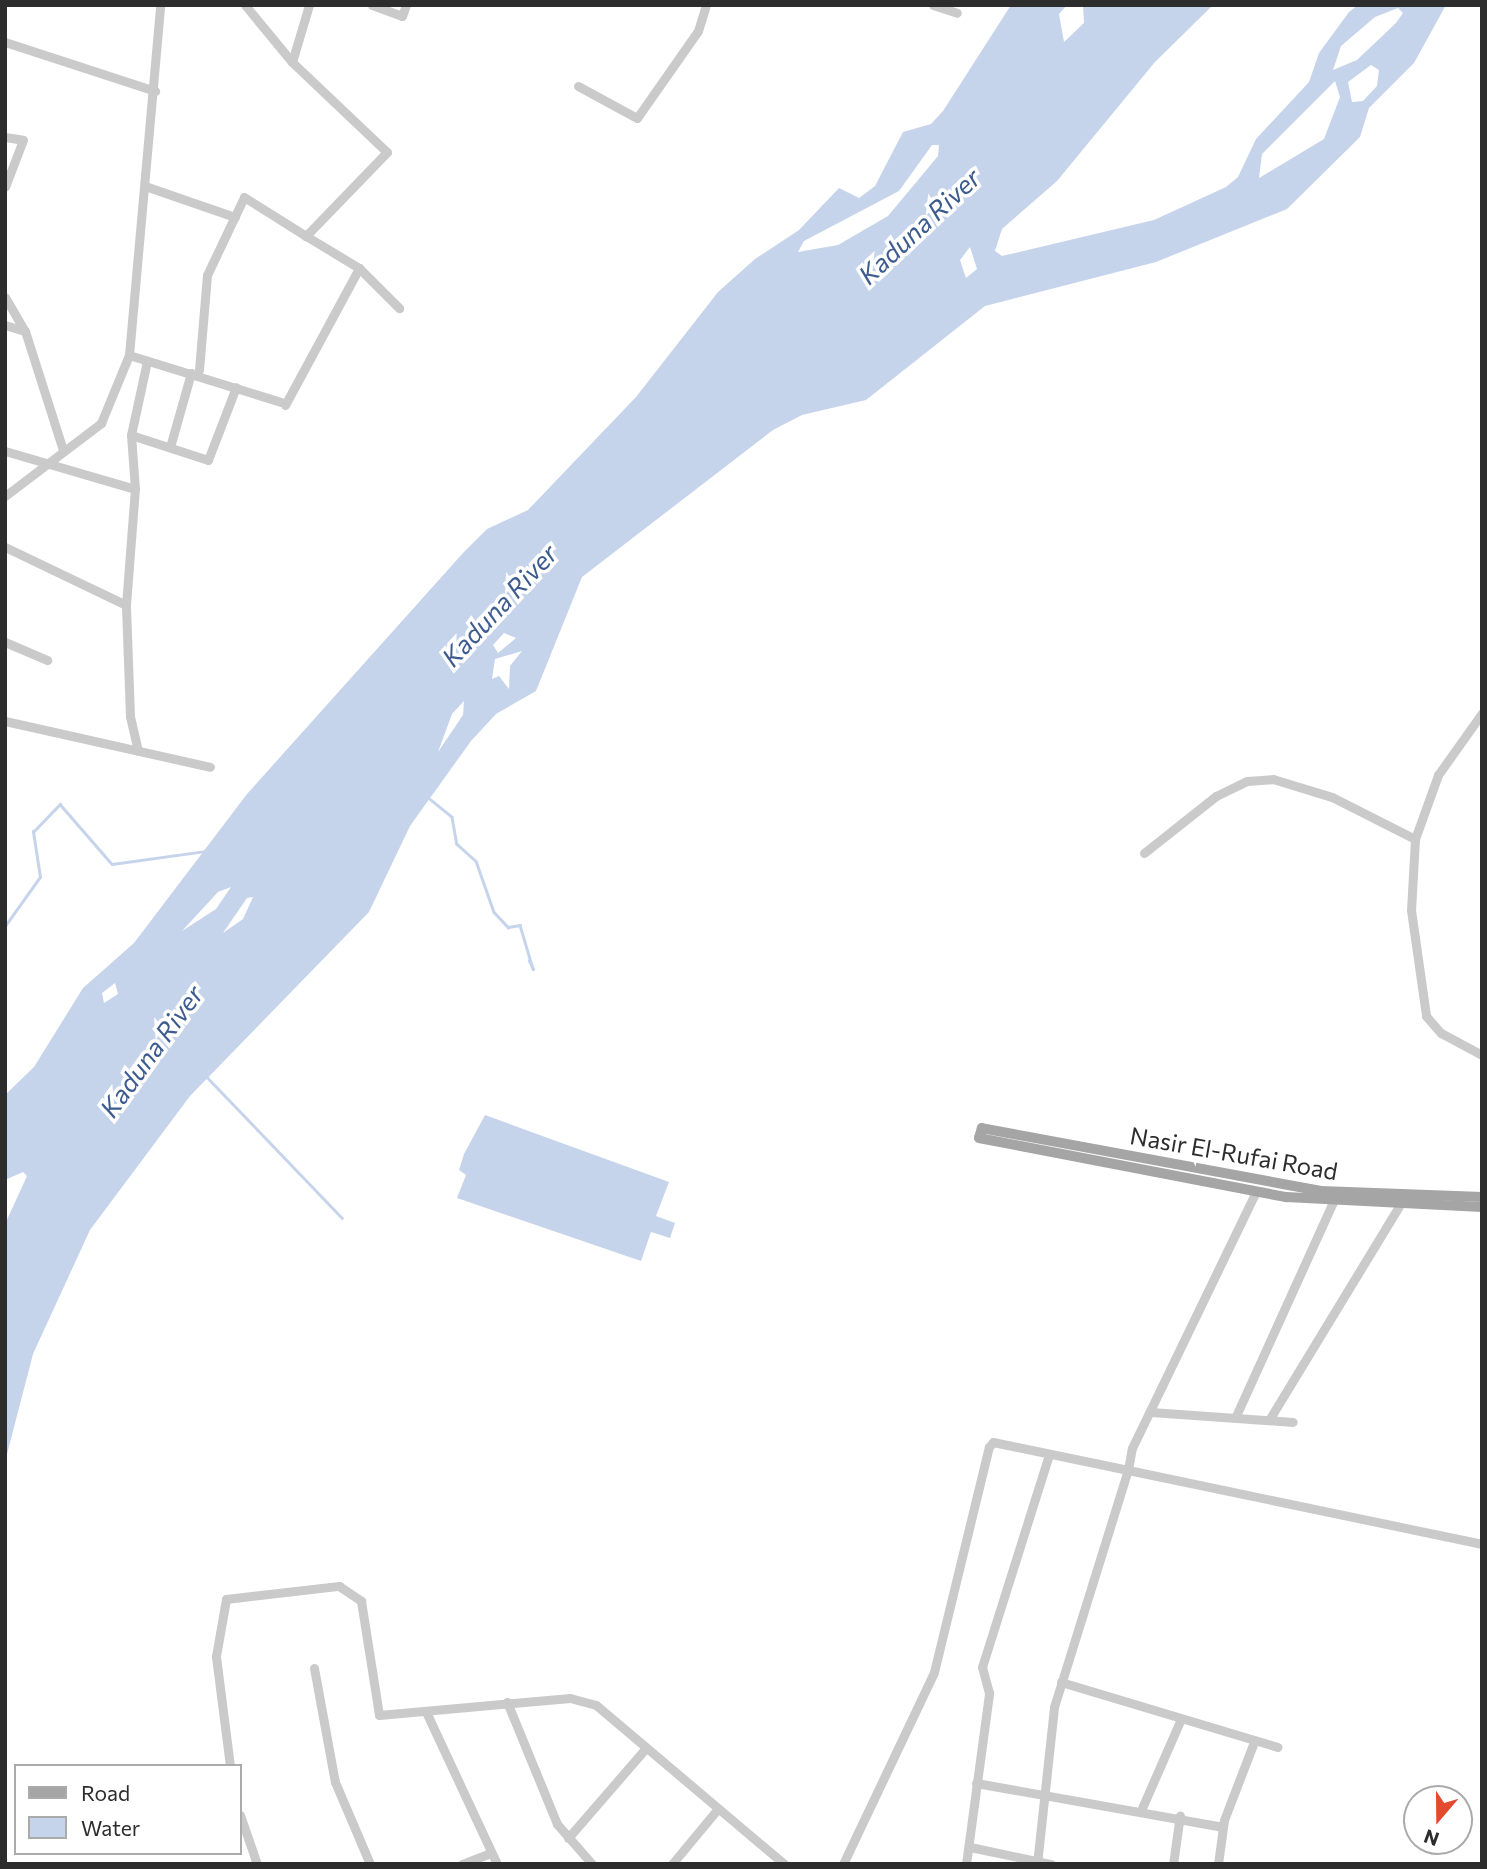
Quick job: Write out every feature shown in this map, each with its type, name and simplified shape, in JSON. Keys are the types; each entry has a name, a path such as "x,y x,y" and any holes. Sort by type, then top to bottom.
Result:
{"main road":[{"path":"982,1128 979,1138 1124,1161"},
{"name":"Nasir El-Rufai Road","path":"1124,1161 1256,1191 1333,1202 1482,1207"},
{"name":"Nasir El-Rufai Road","path":"1124,1161 1321,1191 1482,1197"}],"street":[{"path":"6,495 101,423 129,355 155,91 160,5"},
{"path":"244,5 292,62 387,152 306,236"},
{"path":"292,62 309,5"},
{"path":"372,5 401,16 406,5"},
{"path":"578,86 637,118 698,30 706,5"},
{"path":"933,5 957,13"},
{"path":"5,42 155,91"},
{"path":"5,137 23,140 5,187"},
{"path":"145,186 234,217"},
{"path":"170,447 195,371 207,275 244,197 359,268 399,308"},
{"path":"129,355 195,371 283,403 359,268"},
{"path":"5,297 25,331 63,450"},
{"path":"5,325 25,331"},
{"path":"138,751 130,716 126,605 135,489 131,435 147,361"},
{"path":"131,435 208,460 236,387"},
{"path":"5,451 135,489"},
{"path":"5,547 126,605"},
{"path":"5,642 47,660"},
{"path":"1482,713 1438,775 1415,839 1411,910 1426,1016 1441,1033 1482,1055"},
{"path":"5,721 209,767"},
{"path":"1144,853 1216,796 1247,781 1273,779 1332,797 1415,839"},
{"path":"1037,1862 1043,1791 1061,1682 1128,1470 1151,1412 1256,1191"},
{"path":"1235,1418 1333,1202"},
{"path":"1269,1420 1399,1206"},
{"path":"1151,1412 1293,1422"},
{"path":"843,1864 934,1672 989,1447 993,1442 1482,1544"},
{"path":"966,1864 989,1693 982,1667 1049,1455"},
{"path":"230,1764 216,1656 222,1606 233,1595 339,1586 352,1591 361,1601 373,1709 379,1715 427,1714 507,1702 587,1702 783,1864"},
{"path":"314,1668 335,1782 370,1864"},
{"path":"1061,1682 1180,1721 1277,1747"},
{"path":"507,1702 548,1807 568,1838 592,1864"},
{"path":"427,1714 496,1864"},
{"path":"1142,1808 1180,1721"},
{"path":"1218,1864 1223,1827 1254,1742"},
{"path":"568,1838 645,1749"},
{"path":"976,1783 1142,1808 1223,1827"},
{"path":"673,1864 716,1811"},
{"path":"1173,1864 1180,1815"},
{"path":"242,1821 257,1864"},
{"path":"970,1847 1051,1864"},
{"path":"462,1864 490,1853"}],"water":[{"name":"Kaduna River","path":"1011,5 1067,5 1059,14 1064,42 1084,23 1083,5 1213,5 1155,62 1057,181 1002,229 995,251 1002,256 1154,220 1226,187 1238,177 1256,139 1309,82 1319,53 1349,12 1358,5 1446,5 1414,63 1369,108 1360,137 1287,209 1156,262 985,306 866,400 802,415 773,430 582,577 536,691 496,714 471,741 410,826 369,912 190,1096 90,1230 33,1354 5,1462 5,1224 27,1176 23,1172 5,1180 5,1095 34,1067 83,988 134,943 247,794 463,553 487,529 528,510 636,397 718,292 755,259 799,230 839,188 859,198 875,186 903,132 931,124 943,111","holes":["1398,8 1403,13 1357,60 1333,70 1341,46 1375,17","1371,65 1379,70 1377,86 1363,101 1352,102 1348,82","1335,81 1340,97 1324,139 1259,178 1262,154","932,145 939,145 938,156 888,216 838,245 798,252 804,241 899,191","970,247 977,269 966,278 960,260","504,633 516,638 498,653 493,645","522,651 510,666 509,689 499,676 492,679 495,659","464,701 463,715 438,752 452,714","231,887 216,909 182,931 218,892","253,897 243,919 223,933 247,898","115,983 118,994 104,1003 102,993"]},
{"path":"485,1115 669,1182 656,1216 675,1223 670,1238 651,1232 641,1261 457,1198 466,1175 459,1170 464,1154"}],"waterway":[{"path":"430,799 452,817 457,844 476,861 494,912 508,927 520,925 533,969 529,961"},
{"path":"5,926 40,877 33,832 60,804 112,864 206,851"},
{"path":"207,1077 342,1218"}]}
